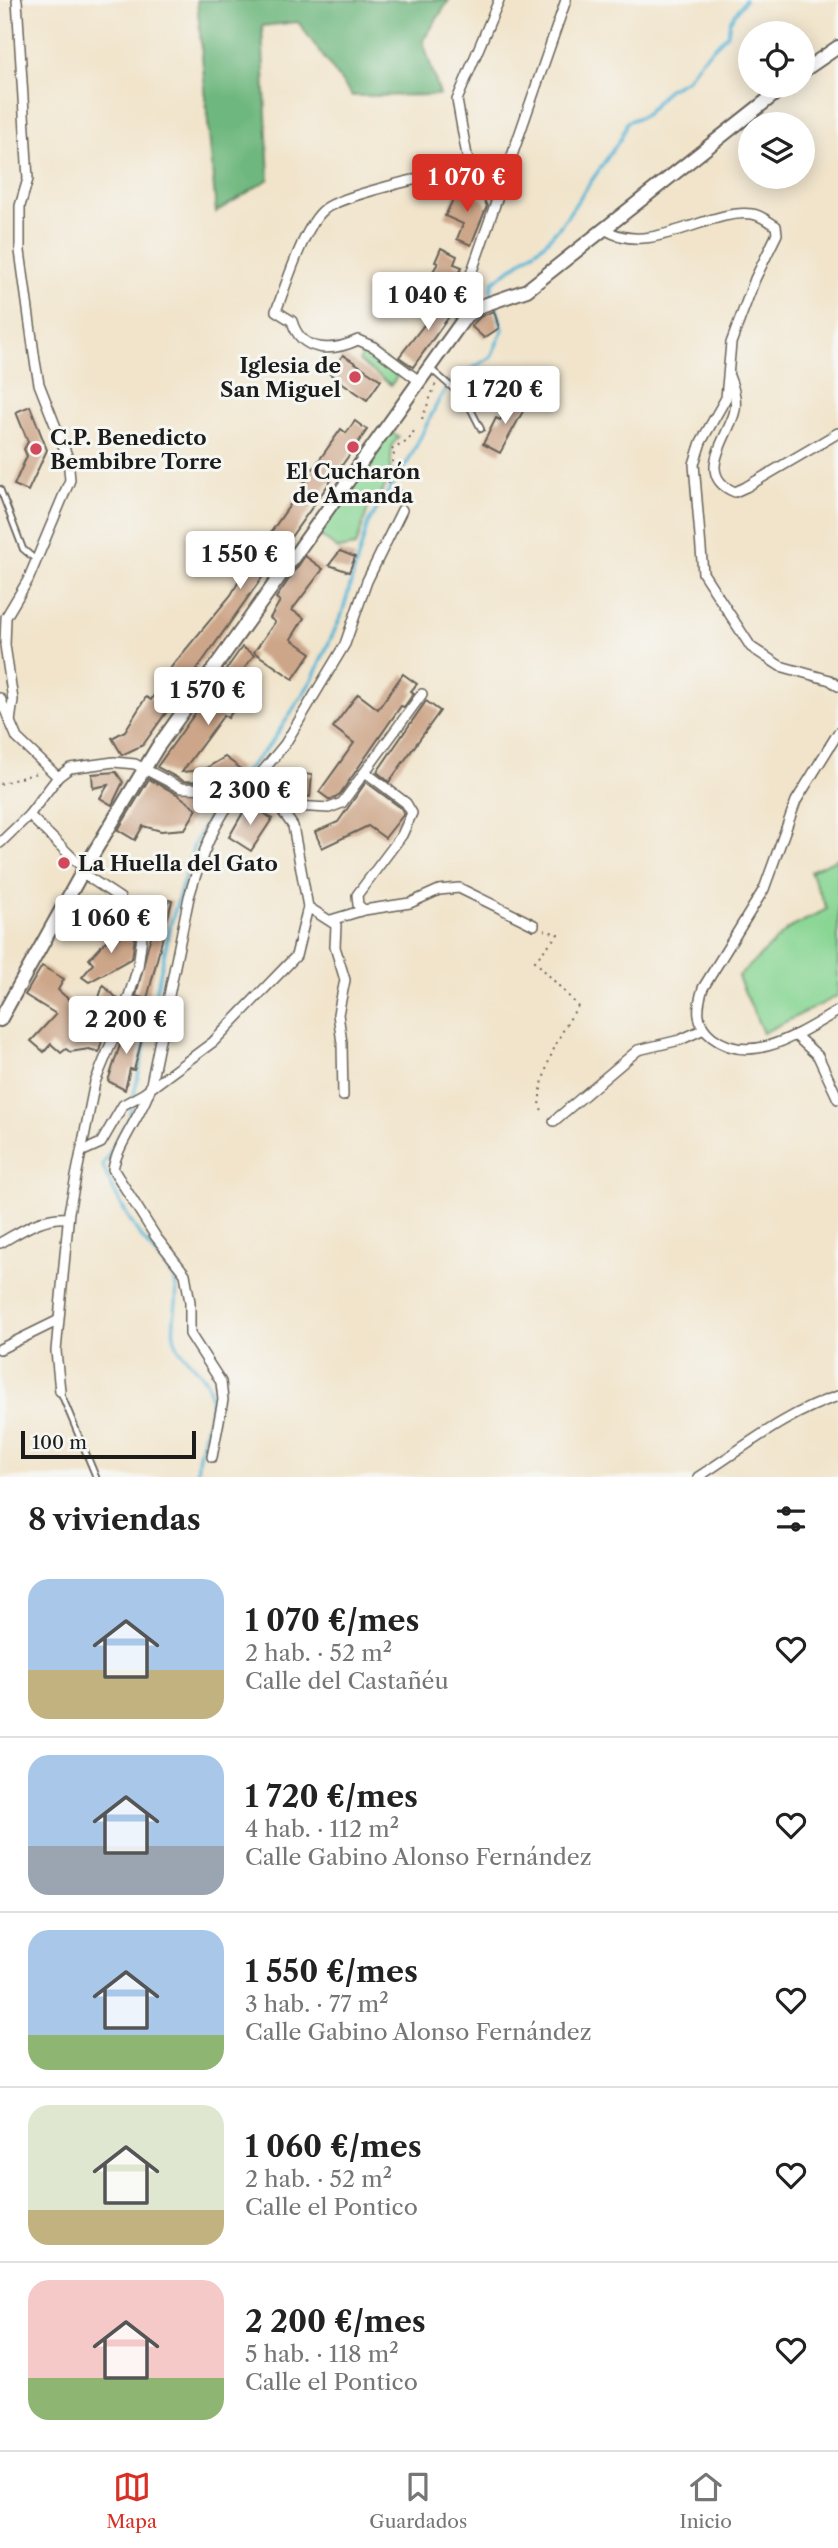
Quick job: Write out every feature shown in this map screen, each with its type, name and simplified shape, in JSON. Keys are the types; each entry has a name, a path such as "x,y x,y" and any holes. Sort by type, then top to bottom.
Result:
{"street":[{"path":"10,722 13,700 5,645 6,617 37,560 67,490 70,472 68,458 39,384 20,251 20,206 28,179 17,0"},
{"path":"471,178 457,100 499,0"},
{"path":"466,316 463,297 566,0"},
{"path":"815,63 838,47"},
{"path":"0,1020 83,871 144,769 466,316 481,306 527,290 770,98"},
{"path":"418,380 374,347 358,340 345,346 327,349 304,343 295,334 292,321 276,312 306,236 325,208 427,177 454,174 471,178 496,199"},
{"path":"606,230 614,235 638,237 669,234 751,214 776,226 777,234 755,279 731,343 726,398 701,442 694,464 703,573 751,647 780,666 830,680 838,686"},
{"path":"728,373 736,402 714,463 717,479 726,488 735,492 746,487 838,433"},
{"path":"212,1457 223,1401 221,1382 190,1334 190,1302 185,1274 156,1237 113,1169 115,1158 144,1108 188,897 214,831 228,804 285,744 345,644 367,581 402,510"},
{"path":"278,805 329,808 342,803 422,694"},
{"path":"0,698 17,738 58,777"},
{"path":"838,733 796,801 764,889 703,988 698,1006 700,1023 704,1029 725,1046 744,1050 782,1042 838,1012"},
{"path":"0,843 29,815 58,777 81,765 114,762 135,764 181,788 259,790 278,805 293,826 308,907 296,956 213,1042 146,1092 123,1105 100,1143 83,1151"},
{"path":"364,910 358,905 357,895 402,835 412,813 406,803 365,772"},
{"path":"29,815 83,871 120,898 142,936 138,967 123,1015 95,1082 68,1217 57,1321 56,1351 60,1391"},
{"path":"331,920 364,910 410,903 439,890 459,888 534,925"},
{"path":"308,907 336,925 335,947 345,980 338,1014 342,1043 342,1096"},
{"path":"554,1121 638,1050 680,1040 704,1029"},
{"path":"795,1035 818,1056 838,1098"},
{"path":"0,1243 36,1223 56,1217 68,1217"},
{"path":"0,1349 57,1321"},
{"path":"698,1477 768,1427 797,1411 838,1396"}],"lane":[{"path":"428,366 466,400 481,429"},
{"path":"0,489 23,549 37,560"},
{"path":"60,1391 96,1477"}],"path":[{"path":"422,419 439,375"},
{"path":"400,490 389,483 394,454 391,450 408,441 414,431"},
{"path":"0,784 37,775 46,767"},
{"path":"534,925 558,934 535,961 578,1006 557,1035 540,1089 539,1107 554,1121"}],"green space":[{"path":"197,0 449,0 423,41 440,95 352,96 298,22 262,26 269,179 216,212"},
{"path":"368,348 401,371 391,385 359,361"},
{"path":"384,427 399,437 392,445 390,478 379,497 368,508 356,546 338,549 311,529"},
{"path":"838,858 838,996 763,1033 738,977 788,929 827,909 810,871"}],"building":[{"path":"459,187 484,200 487,206 471,245 457,239 463,224 445,216"},
{"path":"441,248 457,256 454,264 462,267 455,282 446,278 437,296 423,288 438,263 435,262"},
{"path":"445,298 455,299 453,311 413,367 399,357"},
{"path":"494,311 499,328 484,338 471,326 480,317"},
{"name":"Iglesia de San Miguel","path":"343,355 381,380 367,400 330,374"},
{"path":"515,398 527,404 500,453 483,444 496,418 500,420"},
{"name":"C.P. Benedicto Bembibre Torre","path":"30,406 47,450 28,491 14,485 27,456 24,449 28,442 16,412"},
{"path":"355,421 367,430 143,745 122,755 112,738 125,731 146,697 151,700 172,666 231,595 250,562 306,482 299,477 307,465 313,469 341,429 346,433"},
{"path":"340,551 355,557 349,572 329,565"},
{"path":"305,556 323,569 292,610 304,618 291,639 311,653 293,679 254,652 275,622 270,618 280,601 276,598"},
{"path":"242,647 254,655 242,672 249,676 226,702 235,708 228,718 224,715 182,772 203,770 225,757 240,768 226,781 222,777 210,782 183,781 157,767"},
{"path":"403,674 417,684 411,691 414,693 404,707 401,706 340,794 330,800 319,792 354,743 333,727 358,694 378,709"},
{"path":"426,701 440,711 389,782 377,772"},
{"path":"116,772 123,782 112,805 100,798 108,785 93,788 92,774"},
{"path":"296,773 312,775 310,797 293,795"},
{"path":"149,779 177,794 197,809 185,829 161,831 143,826 135,840 118,830"},
{"path":"366,782 401,808 404,814 385,838 368,826 322,848 315,832 338,822"},
{"path":"249,802 272,819 251,851 229,837"},
{"path":"169,900 172,901 147,999 136,996 156,922"},
{"path":"129,928 135,937 132,958 89,982 82,977 93,964 89,959 98,949 115,932 120,937"},
{"path":"42,966 64,979 58,990 87,1015 98,1001 103,985 120,1001 114,1012 110,1009 99,1052 89,1049 70,1052 66,1049 61,1053 51,1044 44,1052 31,1041 56,1014 25,995"},
{"path":"127,1024 144,1031 134,1070 130,1069 125,1090 108,1081"}],"waterway":[{"path":"198,1477 199,1455 210,1410 209,1388 176,1343 173,1328 176,1283 167,1267 132,1224 103,1165 129,1118 171,923 194,845 214,806 272,742 312,680 342,614 368,523 409,460 440,398 451,382 491,357 503,329 491,290 493,282 544,244 561,225 621,138 627,122 645,115 667,90 686,80 702,59 728,34 730,21 745,0"}],"place":[{"name":"Iglesia de San Miguel","path":"355,377"},
{"name":"El Cucharón de Amanda","path":"353,447"},
{"name":"C.P. Benedicto Bembibre Torre","path":"36,449"},
{"name":"La Huella del Gato","path":"64,863"}]}
